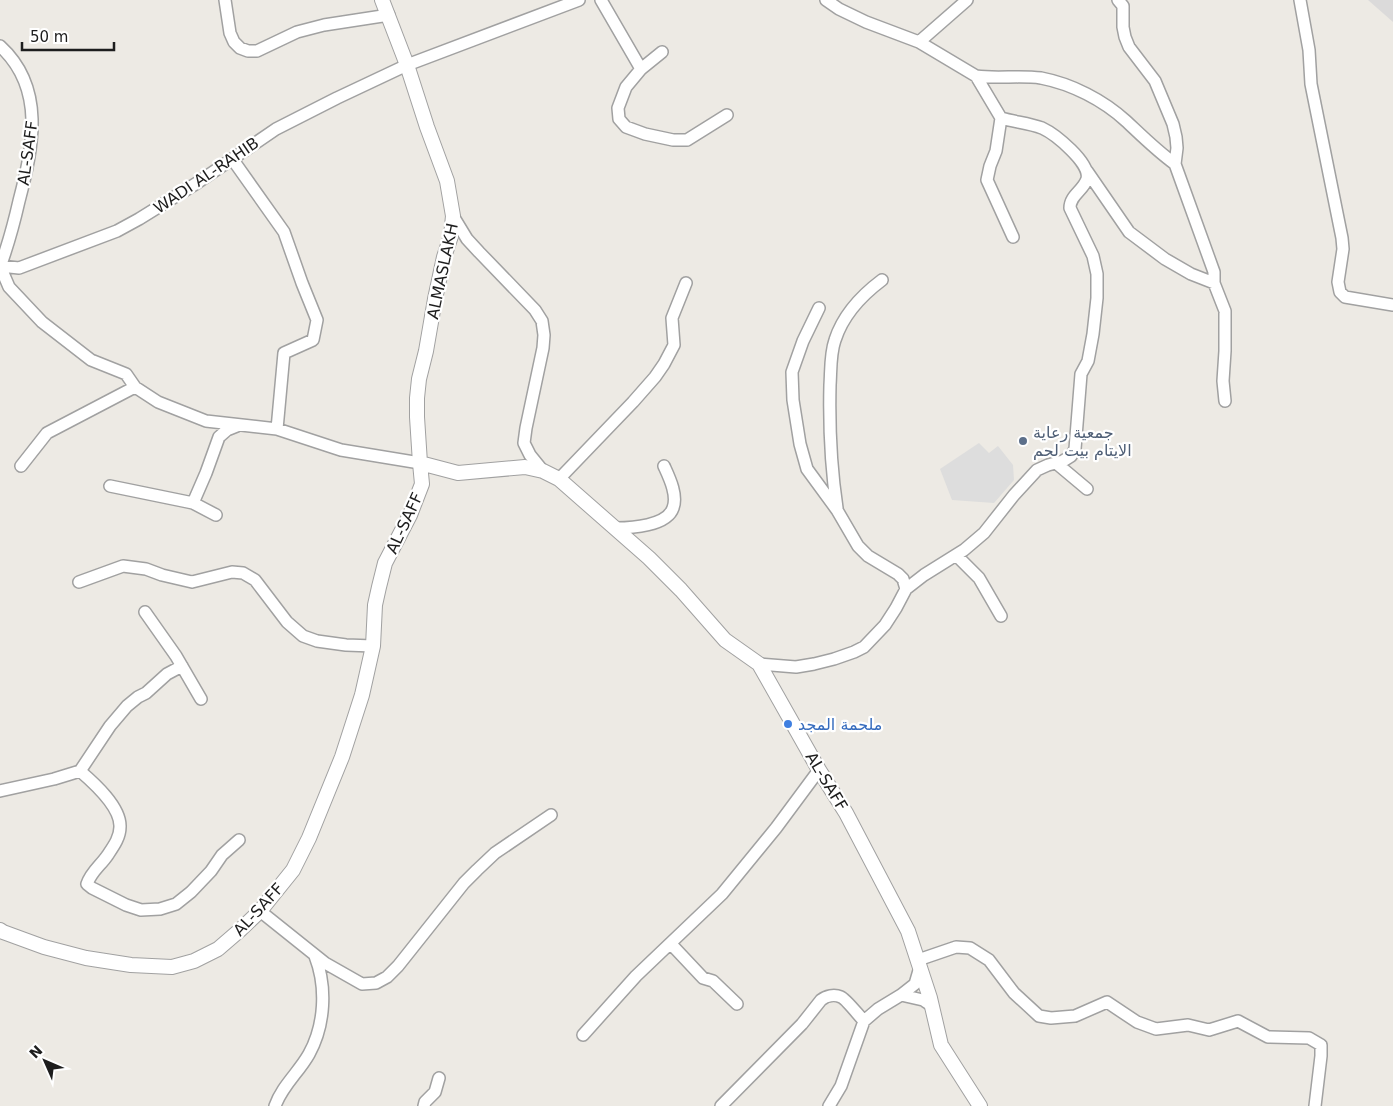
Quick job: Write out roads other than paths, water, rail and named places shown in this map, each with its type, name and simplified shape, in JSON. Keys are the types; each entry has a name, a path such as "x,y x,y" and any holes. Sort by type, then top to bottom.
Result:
{"street":[{"path":"225,0 230,33 234,42 240,48 248,51 257,51 297,32 324,25 388,15"},
{"name":"ALMASLAKH","path":"382,0 407,65 447,181 453,216 451,236 444,257 419,379 417,417 420,463"},
{"name":"WADI AL-RAHIB","path":"0,267 19,268 117,231 233,160 246,148 276,129 407,65 579,0"},
{"path":"601,0 641,69"},
{"path":"826,0 839,10 919,42 976,76 988,78 1020,76 1041,78 1060,83 1081,92 1125,120 1159,153 1175,164"},
{"path":"919,42 967,0"},
{"path":"1118,0 1122,6 1123,27 1129,47 1155,81 1172,124 1176,137 1175,164 1214,272 1214,283 1225,311 1223,381 1225,401"},
{"path":"1300,0 1309,50 1310,84 1342,238 1343,249 1338,282 1340,292 1345,296 1393,305"},
{"name":"AL-SAFF","path":"0,46 10,55 22,73 32,103 33,126 23,185 0,267"},
{"path":"662,52 641,69 626,88 618,108 618,119 626,127 645,134 673,140 687,140 727,115"},
{"path":"976,76 1001,118 996,151 990,166 988,180 1013,237"},
{"path":"1001,118 1035,126 1052,134 1074,153 1129,232 1191,274 1214,283"},
{"path":"233,160 284,232 317,320 312,340 284,353 277,429"},
{"path":"759,664 796,667 834,659 864,647 884,625 906,589 924,575 964,550 984,533 1014,495 1037,470 1063,461 1071,456 1076,444 1081,374 1088,361 1097,298 1097,274 1093,256 1070,208 1073,196 1082,188 1087,178 1087,171"},
{"path":"453,216 468,239 535,310 542,322 543,348 524,443 530,455 543,471"},
{"path":"0,267 9,286 42,322 91,360 126,374 135,387 158,402 206,421 277,429 340,450 420,463"},
{"path":"837,510 833,485 829,419 834,341 848,314 867,292 882,280"},
{"path":"559,479 633,402 664,364 674,346 672,318 686,283"},
{"path":"819,308 803,341 792,372 793,400 800,444 807,468 837,510 858,546 868,556 898,574 903,579 906,589"},
{"path":"21,466 47,433 135,387"},
{"path":"206,421 217,430 219,437"},
{"path":"193,503 219,437 227,430 240,425"},
{"name":"AL-SAFF","path":"0,930 44,947 86,958 131,965 172,968 194,961 218,949 240,930 260,911 293,870 309,838 342,757 362,695 372,646 375,605 385,563 410,515 422,484 420,463 458,473 526,467 543,471 559,479 649,558 681,590 725,640 759,664 819,770 846,813 886,886 908,930 932,1006 941,1045 980,1106"},
{"path":"1056,463 1086,489"},
{"path":"616,528 638,527 654,523 670,513 673,508 674,498 670,479 664,466"},
{"path":"110,486 193,503 216,515"},
{"path":"956,555 979,578 1001,616"},
{"path":"78,582 124,566 146,569 192,582 232,572 243,573 255,580 287,622 303,636 318,641 372,646"},
{"path":"145,612 166,640 200,699"},
{"path":"0,791 80,771 110,726 127,706 146,693 167,674 182,666"},
{"path":"583,1035 636,976 722,894 776,828 819,770"},
{"path":"80,771 97,785 106,796 116,813 120,826 118,838 112,850 90,875 87,884 126,905 141,910 160,910 176,904 191,892 211,871 222,855 239,840"},
{"path":"260,911 325,963 362,984 376,983 388,977 398,966 470,877 495,853 550,815"},
{"path":"671,944 703,978 713,981 737,1004"},
{"path":"829,1106 841,1086 864,1021 878,1008 901,995 915,984 919,963 956,947 970,948 989,960 1014,993 1039,1016 1050,1018 1075,1016 1107,1002 1137,1022 1156,1029 1188,1025 1209,1030 1238,1021 1268,1037 1309,1038 1320,1045 1321,1056 1316,1106"},
{"path":"275,1106 285,1087 309,1054 318,1030 323,991 315,955"},
{"path":"721,1106 802,1024 824,997 832,995 841,997 864,1021"},
{"path":"901,995 923,1000 932,1006"},
{"path":"424,1106 425,1102 435,1092 439,1078"}],"place":[{"name":"جمعية رعاية الايتام بيت لحم","path":"1023,441"},
{"name":"ملحمة المجد","path":"788,724"}]}
